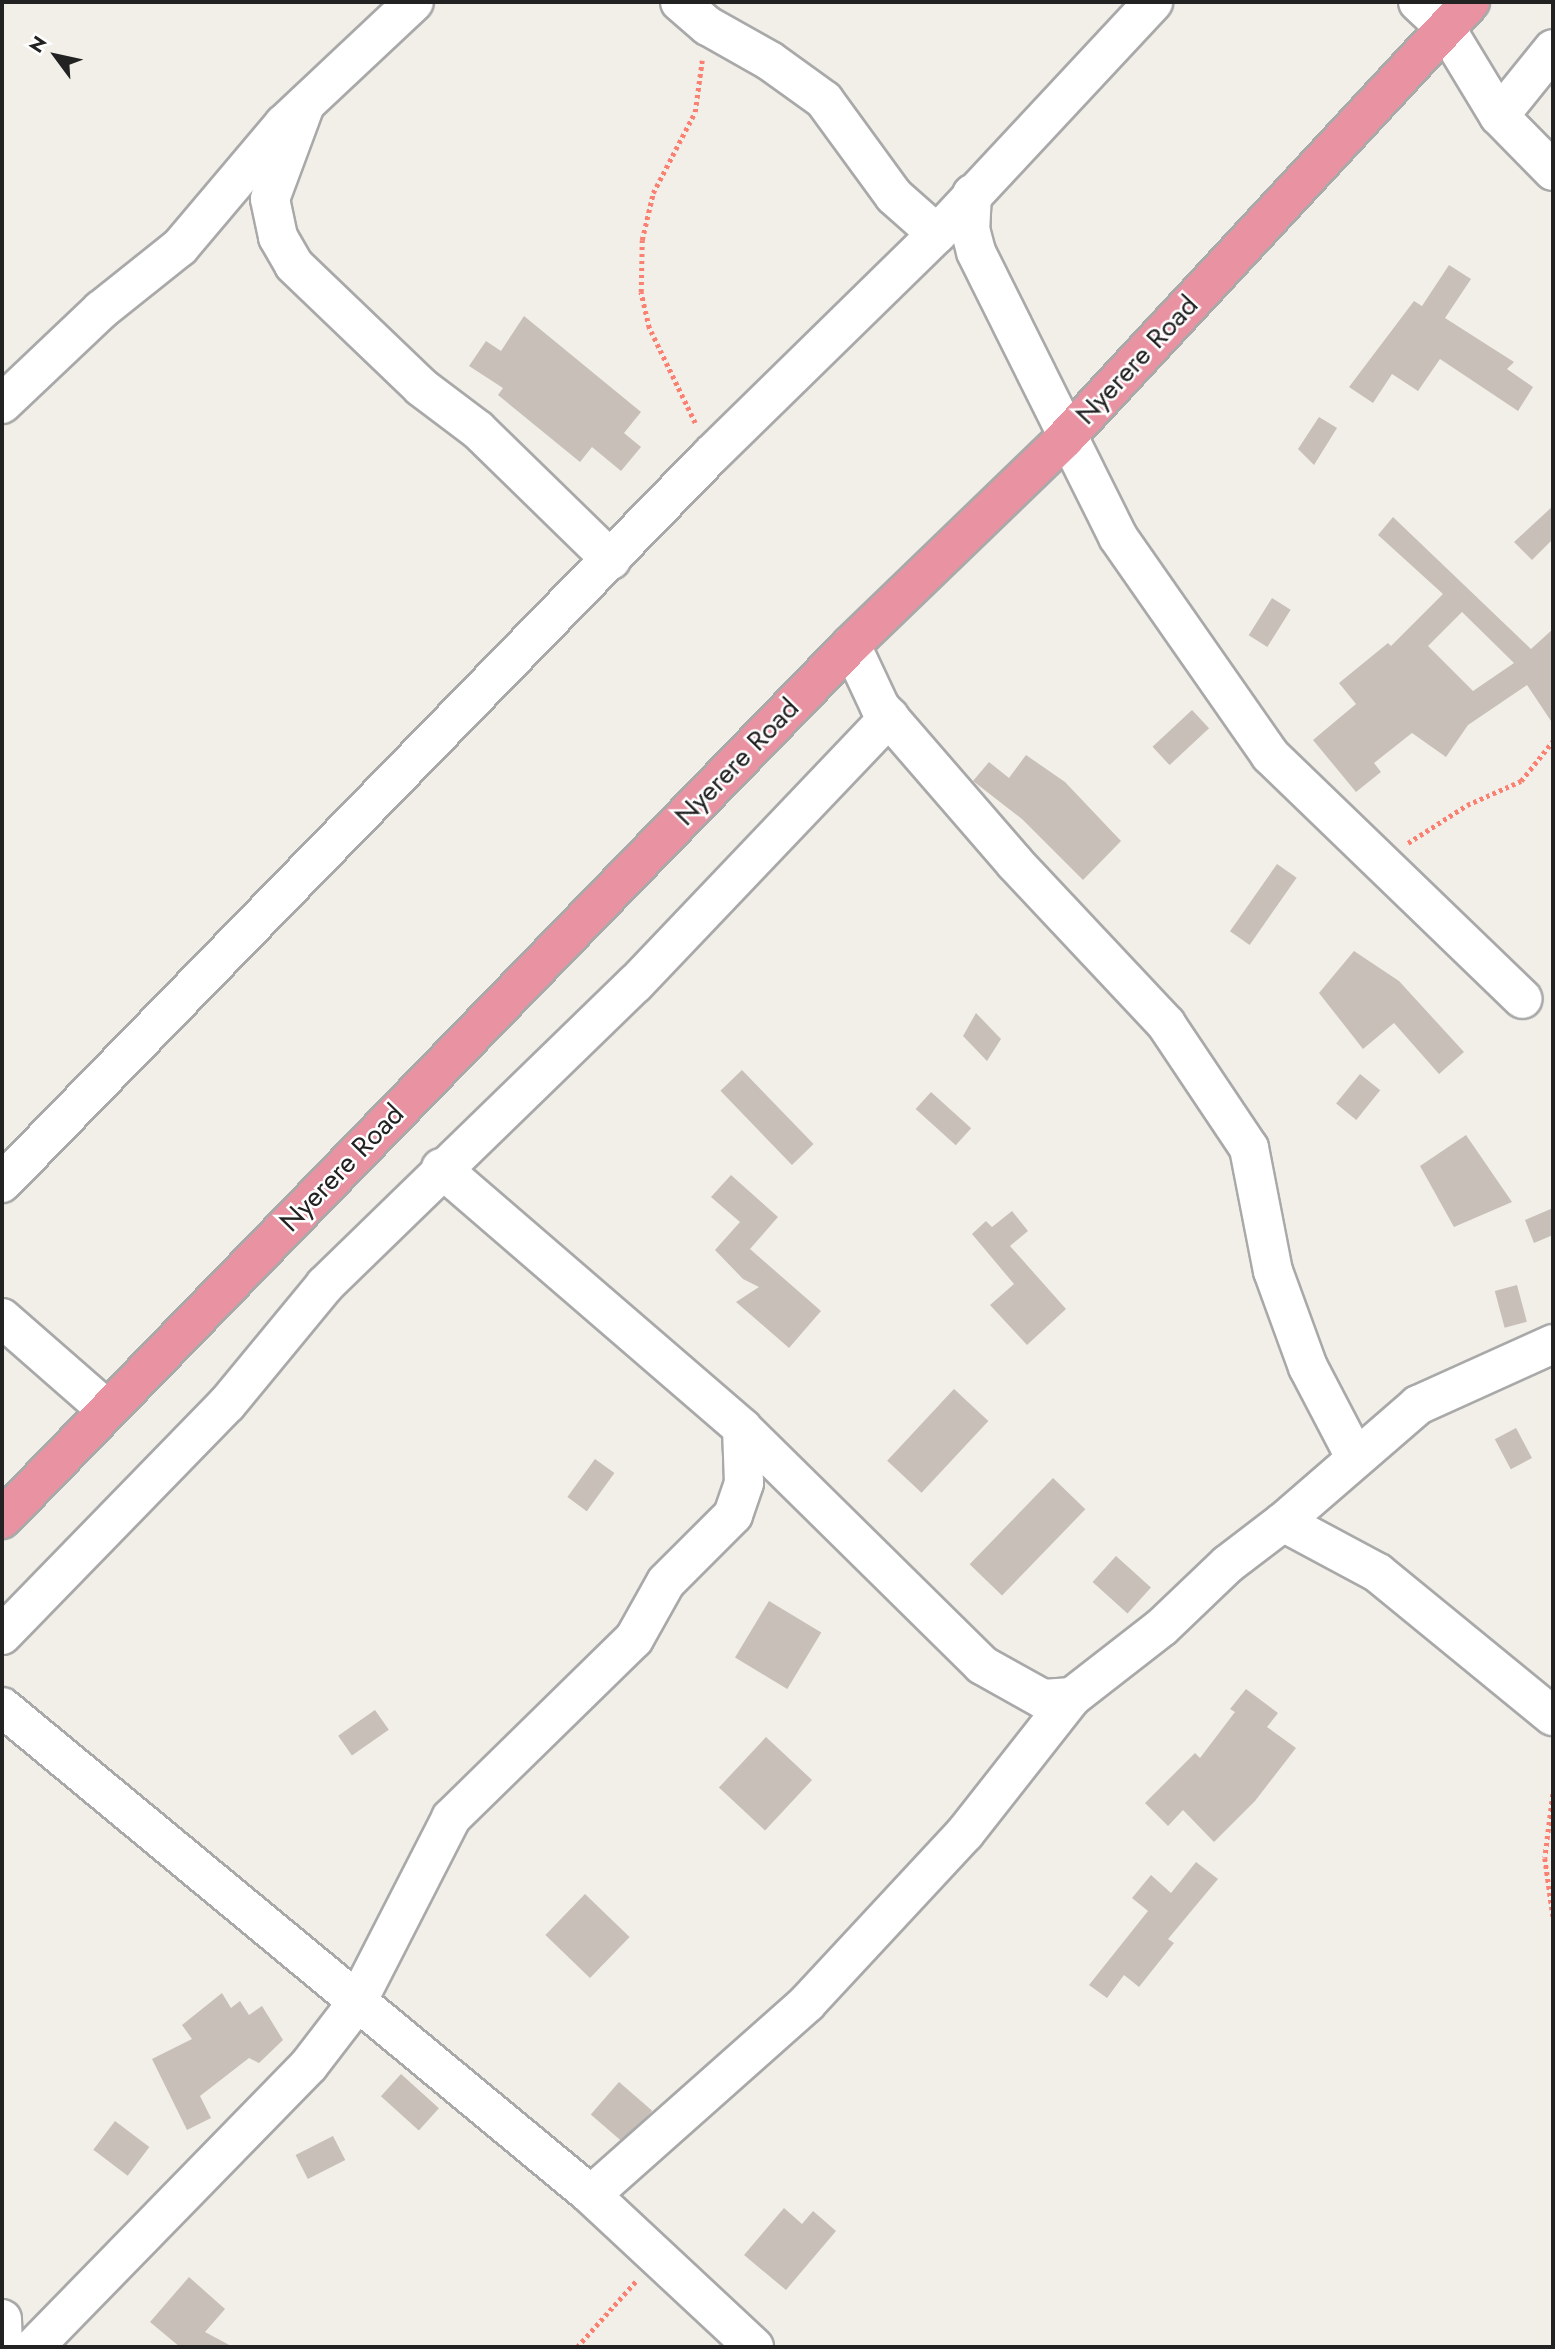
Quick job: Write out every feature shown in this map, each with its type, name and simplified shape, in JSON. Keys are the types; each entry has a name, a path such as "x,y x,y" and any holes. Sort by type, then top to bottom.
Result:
{"highway":[{"name":"Nyerere Road","path":"2,1519 851,645 1066,438 1444,10"}],"street":[{"path":"2,404 101,310 180,247 206,212 305,105 414,2"},
{"path":"680,2 708,26 770,61 824,100 894,195 937,234"},
{"path":"2,1183 711,455 937,234 1153,2"},
{"path":"1444,10 1499,116 1553,171"},
{"path":"1499,116 1553,49"},
{"path":"305,105 271,198 278,237 295,265 421,387 478,430 611,560"},
{"path":"972,194 970,229 976,252 1066,438 1118,537 1270,755 1523,999"},
{"path":"851,645 889,717 1015,863 1166,1024 1242,1136 1254,1161 1273,1271 1286,1309 1308,1367 1355,1457"},
{"path":"2,1636 227,1404 325,1285 441,1168 529,1089 635,984 889,717"},
{"path":"441,1168 742,1428 982,1665 1035,1696 1072,1697"},
{"path":"2,1318 106,1409"},
{"path":"591,2195 807,2003 934,1870 1072,1697 1283,1522 1355,1457 1439,1392 1553,1344"},
{"path":"54,2340 268,2110 356,2004 451,1818 629,1645 666,1582 733,1515 744,1483 742,1428"},
{"path":"1283,1522 1378,1573 1553,1716"},
{"path":"2,1707 356,2004 591,2195 754,2347"},
{"path":"2,2319 3,2347"}],"path":[{"path":"708,26 695,111 653,193 642,240 641,292 649,328 711,455"},
{"path":"1381,860 1467,805 1521,781 1553,741"},
{"path":"1553,1794 1545,1858 1553,1916"},
{"path":"577,2347 658,2257"}],"building":[{"path":"1449,265 1471,279 1445,318 1514,362 1507,369 1533,387 1518,411 1440,359 1418,391 1392,374 1373,403 1349,387 1414,301 1422,306"},
{"path":"524,316 641,412 624,433 641,447 621,471 592,447 580,462 498,395 503,388 469,366 486,341 501,351"},
{"path":"1319,417 1337,428 1314,465 1298,449"},
{"path":"1553,506 1553,539 1532,560 1514,542"},
{"path":"1393,517 1531,649 1553,629 1553,724 1527,685 1468,725 1446,757 1412,733 1374,763 1381,772 1356,792 1313,740 1356,704 1339,683 1388,643 1391,646 1443,594 1378,535","holes":["1462,612 1514,663 1473,691 1428,646"]},
{"path":"1272,598 1291,610 1267,647 1249,635"},
{"path":"1192,710 1209,728 1170,765 1153,747"},
{"path":"1026,755 1065,782 1121,841 1083,880 1022,819 973,781 989,762 1009,778"},
{"path":"1277,864 1297,878 1250,945 1230,931"},
{"path":"1354,951 1399,981 1464,1052 1439,1074 1394,1023 1363,1049 1319,993"},
{"path":"976,1013 1001,1039 987,1061 963,1036"},
{"path":"742,1070 814,1144 792,1165 720,1091"},
{"path":"1360,1074 1380,1090 1356,1120 1336,1104"},
{"path":"931,1092 971,1128 956,1145 916,1109"},
{"path":"1466,1135 1512,1202 1454,1227 1420,1166"},
{"path":"731,1175 778,1217 750,1249 821,1311 789,1348 736,1302 759,1287 743,1279 715,1250 740,1222 711,1197"},
{"path":"1553,1208 1553,1235 1534,1243 1525,1220"},
{"path":"1012,1211 1028,1231 1010,1246 1066,1309 1027,1345 990,1305 1014,1284 972,1234 986,1221 992,1227"},
{"path":"1517,1285 1527,1322 1505,1328 1495,1291"},
{"path":"954,1389 988,1421 922,1493 887,1461"},
{"path":"1516,1428 1532,1458 1511,1469 1495,1439"},
{"path":"595,1459 614,1473 587,1511 567,1497"},
{"path":"1053,1478 1085,1509 1002,1596 970,1564"},
{"path":"1116,1556 1151,1587 1128,1613 1093,1582"},
{"path":"769,1601 821,1632 787,1689 735,1658"},
{"path":"1246,1689 1278,1713 1267,1727 1296,1748 1255,1801 1214,1842 1183,1810 1168,1826 1145,1803 1195,1753 1200,1758 1235,1712 1230,1709"},
{"path":"375,1710 389,1730 352,1755 338,1736"},
{"path":"766,1737 812,1780 765,1830 719,1787"},
{"path":"1196,1862 1218,1879 1168,1939 1174,1943 1139,1987 1124,1975 1107,1998 1089,1985 1148,1911 1132,1898 1151,1875 1171,1893"},
{"path":"585,1894 630,1937 590,1978 545,1935"},
{"path":"222,1993 231,2008 240,2001 249,2015 262,2006 283,2040 259,2063 249,2058 200,2096 211,2118 187,2130 152,2059 192,2039 182,2025"},
{"path":"401,2074 439,2108 419,2130 381,2096"},
{"path":"619,2082 652,2111 624,2143 591,2114"},
{"path":"115,2121 149,2147 128,2176 93,2150"},
{"path":"333,2136 345,2160 308,2179 296,2155"},
{"path":"784,2208 802,2224 813,2211 836,2231 786,2290 744,2255"},
{"path":"189,2277 225,2309 205,2332 233,2347 180,2347 150,2322"}]}
